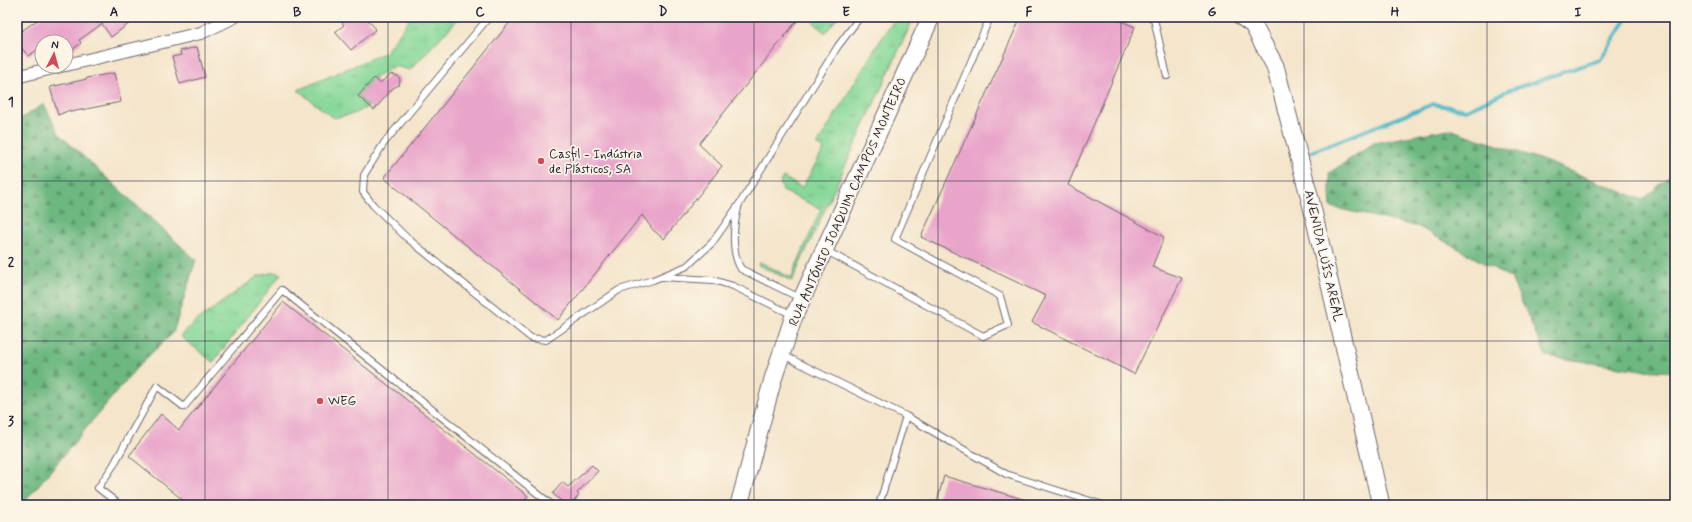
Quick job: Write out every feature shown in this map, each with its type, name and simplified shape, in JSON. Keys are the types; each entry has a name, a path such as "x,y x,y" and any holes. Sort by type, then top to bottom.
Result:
{"street":[{"path":"74,63 201,33 234,17"},
{"name":"RUA ANTÓNIO JOAQUIM CAMPOS MONTEIRO","path":"739,505 794,316 931,17"},
{"name":"AVENIDA LUÍS AREAL","path":"1242,17 1253,25 1275,66 1311,203 1381,505"},
{"path":"17,71 20,76 34,73"}],"lane":[{"path":"489,17 384,143 364,175 363,192 373,205 407,238 531,338 546,340 619,290 687,266 712,243 740,203 838,46 860,17"},
{"path":"824,249 983,336 1008,325 1000,296 895,239 990,17"},
{"path":"1150,17 1154,19 1167,76"},
{"path":"740,203 734,245 737,262 741,269 801,299"},
{"path":"659,277 713,280 733,286 794,316"},
{"path":"120,505 98,488 113,466 157,386 184,407 282,290 552,505"},
{"path":"782,354 906,416 1006,474 1103,505"},
{"path":"879,505 906,416"}],"green space":[{"path":"411,17 460,17 410,70 395,66 374,78 358,96 369,106 353,114 333,118 298,90 386,52"},
{"path":"808,17 838,17 825,33"},
{"path":"896,17 914,17 792,281 758,265 760,262 791,278 821,209 783,191 780,182 783,177 802,188 824,149 817,145"},
{"path":"44,104 59,134 196,260 173,333 138,366 22,505 17,505 17,121"},
{"path":"1449,129 1542,160 1643,200 1675,171 1675,372 1641,370 1546,356 1511,278 1419,227 1331,207 1329,173 1374,143"},
{"path":"275,272 281,274 213,362 180,336 195,322 258,276"}],"building":[{"path":"42,17 138,17 111,37 102,24 79,40 81,43 74,48 74,34 34,34 34,52 28,56 17,42 17,34"},
{"path":"337,17 365,17 376,29 351,50 335,32 344,25"},
{"name":"Casfil - Indústria de Plásticos, SA","path":"514,17 800,17 699,144 722,166 664,239 653,230 642,215 558,320 384,178"},
{"path":"1021,17 1112,17 1135,27 1068,185 1164,237 1152,267 1182,278 1134,374 1032,322 1046,296 921,237"},
{"path":"197,47 205,77 180,84 172,57 181,55 180,51"},
{"path":"114,73 121,102 71,112 70,110 58,115 50,87"},
{"path":"391,74 398,76 400,80 399,85 393,88 374,110 358,96 374,78 380,83"},
{"name":"WEG","path":"283,302 528,496 521,505 189,505 129,456 161,414 179,430"},
{"path":"592,465 598,471 577,493 579,495 571,505 566,505 553,494 562,482 568,487"},
{"path":"944,476 1033,502 1033,505 936,505"}],"waterway":[{"path":"1303,155 1433,104 1466,110 1507,91 1600,60 1628,17"}],"place":[{"name":"Casfil - Indústria de Plásticos, SA","path":"541,161"},
{"name":"WEG","path":"320,401"}]}
